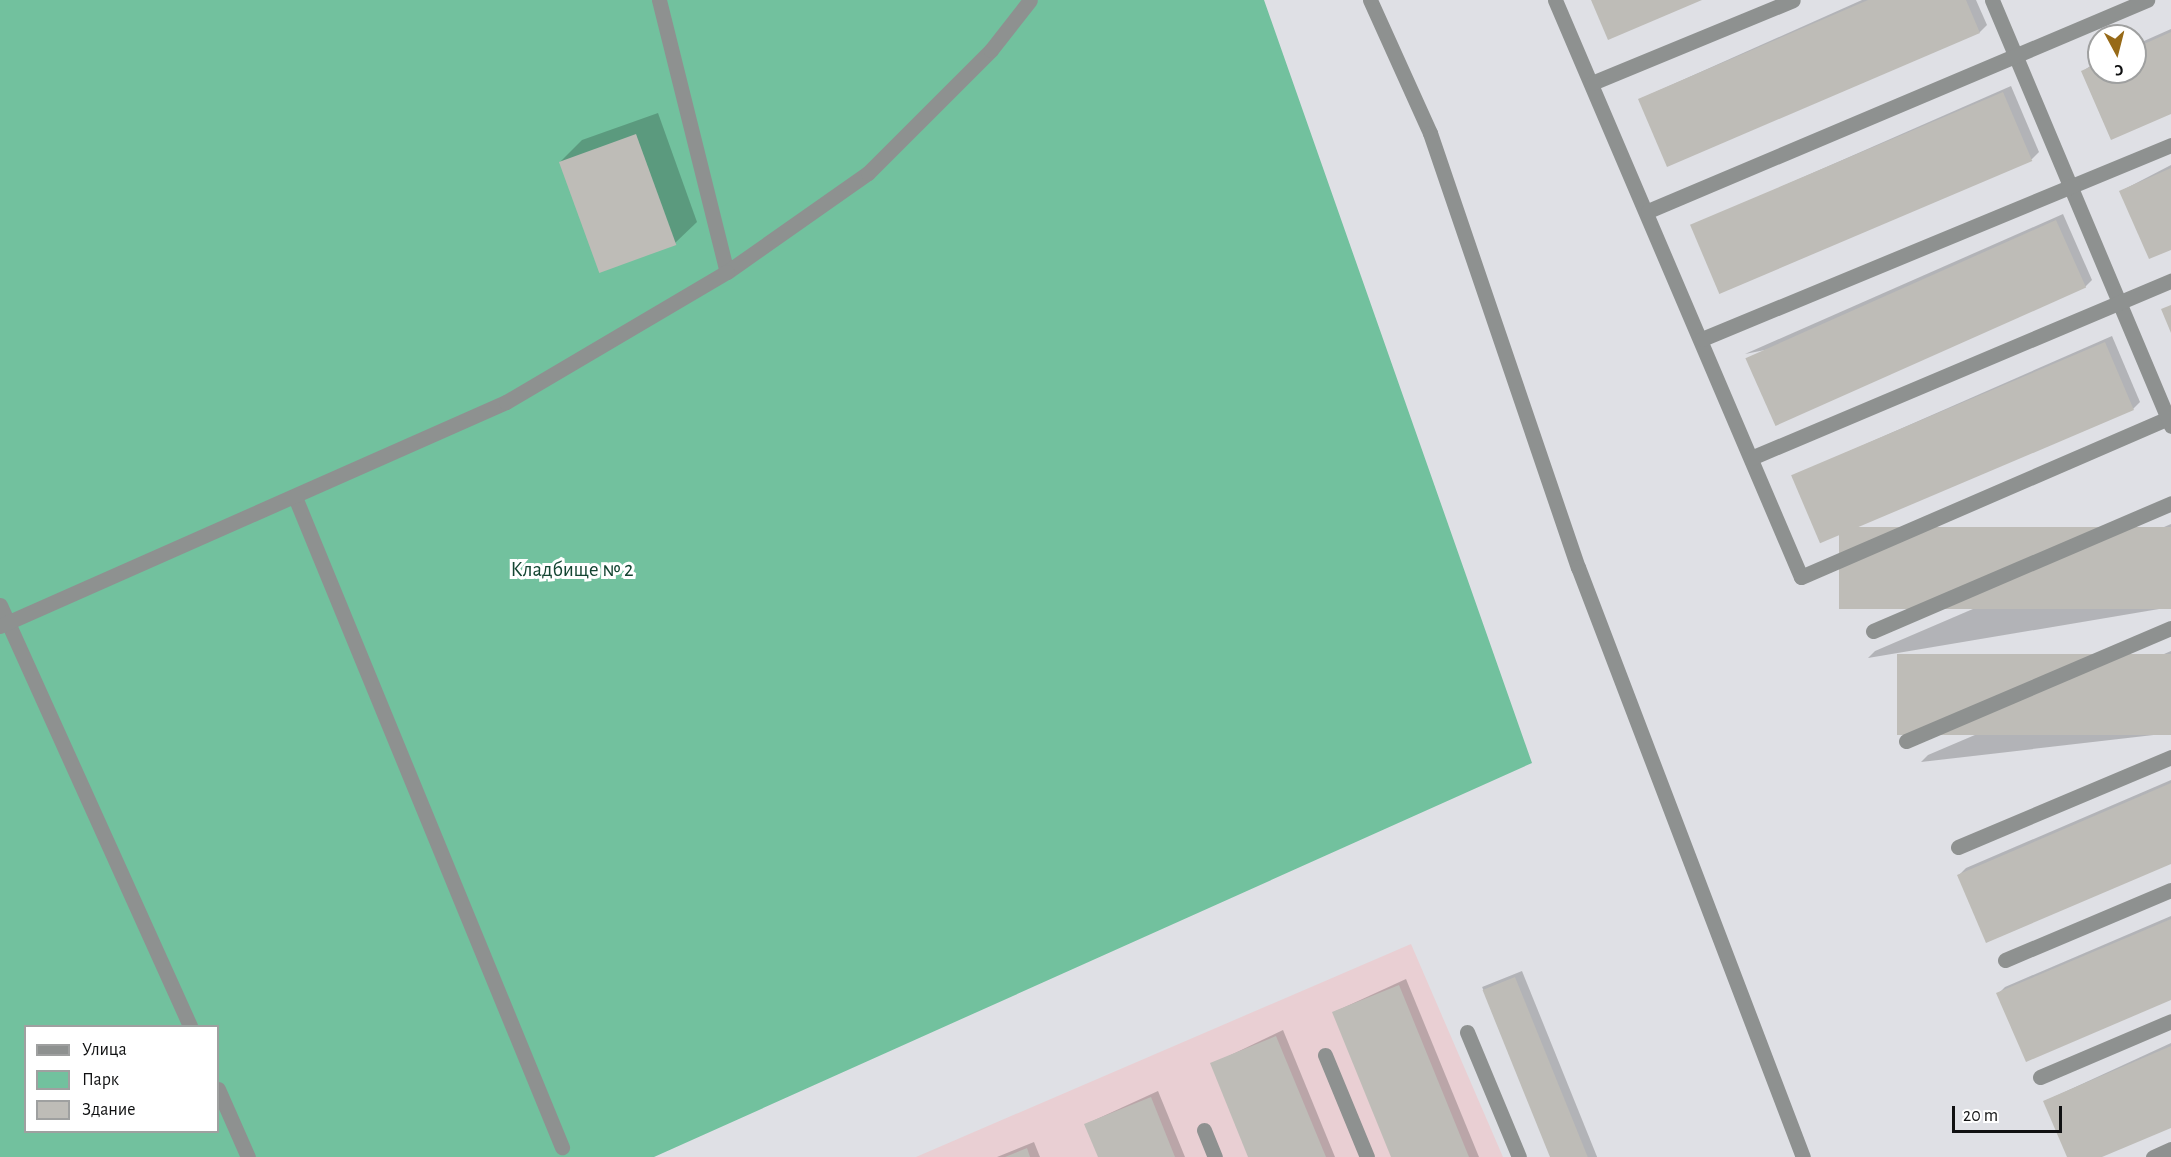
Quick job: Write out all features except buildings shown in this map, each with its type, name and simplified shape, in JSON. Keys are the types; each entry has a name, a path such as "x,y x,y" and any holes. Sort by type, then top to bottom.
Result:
{"street":[{"path":"659,0 727,272"},
{"path":"4,624 506,402 727,272 868,173 992,50 1030,0"},
{"path":"1370,0 1430,133 1578,567 1803,1157"},
{"path":"1555,0 1648,211 1801,577 2170,420 1992,0"},
{"path":"1592,83 1793,0"},
{"path":"1648,211 2147,0"},
{"path":"1702,339 2171,145"},
{"path":"1751,458 2171,282"},
{"path":"295,497 562,1147"},
{"path":"1873,631 2171,503"},
{"path":"0,605 4,624 190,1025"},
{"path":"1906,741 2171,628"},
{"path":"1958,847 2171,757"},
{"path":"2006,960 2171,890"},
{"path":"2040,1077 2171,1022"},
{"path":"1467,1032 1519,1157"},
{"path":"1325,1055 1367,1157"},
{"path":"219,1091 248,1157"},
{"path":"1204,1130 1215,1157"},
{"path":"2153,1157 2171,1149"}],"shaded area":[{"path":"1411,944 1503,1157 916,1157"}],"green space":[{"name":"Кладбище № 2","path":"0,0 1264,0 1532,763 654,1157 0,1157"}]}
